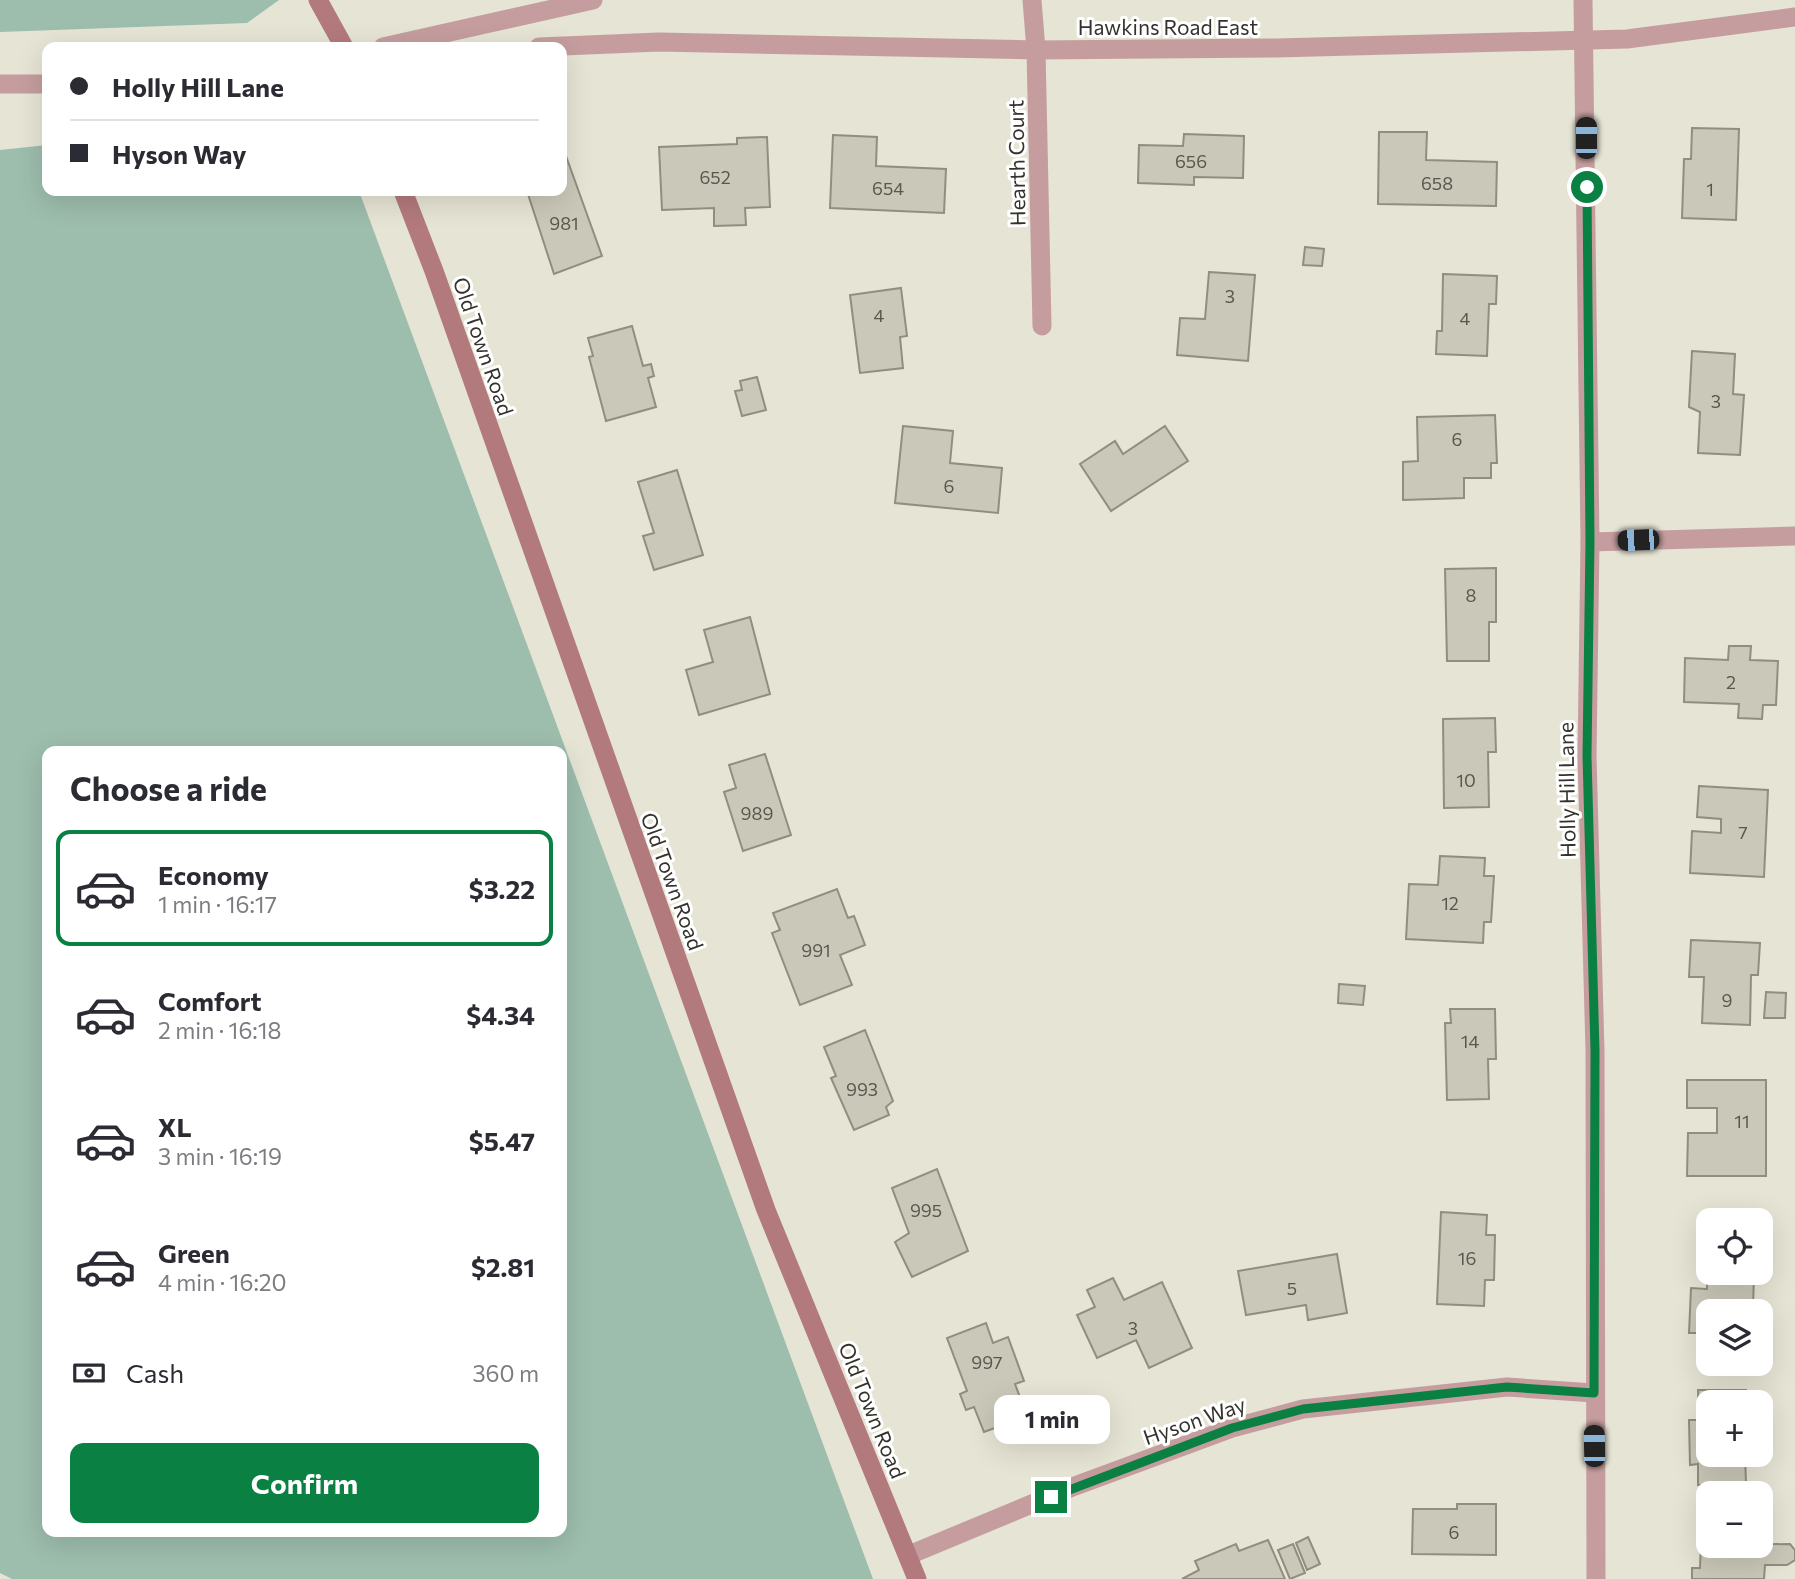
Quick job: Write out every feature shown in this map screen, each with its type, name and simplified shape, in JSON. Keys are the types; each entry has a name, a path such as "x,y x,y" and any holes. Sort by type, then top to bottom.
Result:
{"main road":[{"path":"318,0 341,42"},
{"name":"Old Town Road","path":"405,196 434,271 766,1210 917,1579"}],"street":[{"path":"405,42 593,0"},
{"name":"Hearth Court","path":"1032,0 1036,50 1042,326"},
{"name":"Holly Hill Lane","path":"1583,0 1586,40 1590,542 1587,756 1595,1051 1596,1579"},
{"name":"Hawkins Road East","path":"567,46 659,43 1036,50 1586,40 1700,32 1795,17"},
{"path":"0,84 42,84"},
{"path":"1590,542 1795,536"},
{"name":"Hyson Way","path":"909,1555 1232,1428 1303,1409 1507,1387 1594,1393"}],"green space":[{"path":"0,0 279,0 247,23 0,32"},
{"path":"42,146 42,196 361,196 565,746 42,746 42,1537 567,1537 567,753 873,1579 12,1579 0,1573 0,150"}],"building":[{"path":"1692,128 1739,129 1736,220 1682,218 1684,159 1691,159"},
{"path":"1379,132 1427,132 1426,160 1497,162 1496,206 1378,204"},
{"path":"1184,134 1244,136 1243,178 1194,177 1194,185 1138,183 1139,145 1183,146"},
{"path":"833,135 877,137 876,166 946,169 944,213 830,208"},
{"path":"767,137 770,207 745,208 746,225 714,226 714,208 662,210 659,147 737,144 737,138"},
{"path":"567,159 602,256 554,274 529,196 567,196"},
{"path":"1305,247 1324,249 1322,266 1303,265"},
{"path":"1209,272 1255,275 1248,361 1177,355 1180,318 1205,319"},
{"path":"1443,274 1497,276 1496,304 1489,304 1487,356 1436,354 1437,331 1442,331"},
{"path":"901,288 907,336 900,337 903,368 860,373 850,295"},
{"path":"632,326 643,366 651,364 654,376 648,378 656,407 606,421 589,357 593,356 588,338"},
{"path":"1692,351 1735,354 1733,394 1744,395 1740,455 1698,453 1700,412 1689,407"},
{"path":"757,377 766,410 742,416 735,391 742,390 740,381"},
{"path":"1495,415 1497,463 1491,463 1491,478 1464,478 1464,498 1403,500 1403,462 1418,461 1417,417"},
{"path":"903,426 953,431 950,463 1002,468 998,513 895,503"},
{"path":"1165,426 1188,461 1111,511 1080,464 1115,441 1123,454"},
{"path":"677,470 703,555 654,570 643,536 654,533 638,482"},
{"path":"1496,568 1496,622 1489,622 1489,661 1447,661 1445,569"},
{"path":"750,617 770,694 699,715 686,670 713,662 704,630"},
{"path":"1729,646 1751,646 1750,660 1778,661 1776,705 1763,705 1762,719 1738,718 1739,704 1684,702 1685,658 1728,660"},
{"path":"1495,718 1496,752 1488,752 1489,807 1444,808 1443,719"},
{"path":"765,754 791,835 743,851 724,792 736,788 729,765"},
{"path":"1699,786 1768,790 1764,877 1690,873 1692,831 1721,833 1721,819 1697,817"},
{"path":"1440,856 1485,858 1484,876 1494,876 1491,922 1484,922 1483,943 1406,939 1409,884 1438,885"},
{"path":"837,889 848,918 854,916 865,945 840,955 852,985 800,1005 772,933 780,930 773,913"},
{"path":"1691,940 1760,943 1758,975 1751,975 1750,1025 1702,1023 1704,977 1689,977"},
{"path":"1339,984 1365,986 1363,1005 1338,1003"},
{"path":"1766,992 1786,993 1785,1018 1764,1018"},
{"path":"1450,1009 1495,1009 1496,1059 1488,1059 1489,1099 1447,1100 1445,1023 1451,1023"},
{"path":"865,1030 893,1101 886,1107 889,1115 854,1130 831,1078 836,1076 824,1047"},
{"path":"1687,1080 1766,1080 1766,1176 1687,1176 1688,1133 1717,1133 1717,1108 1687,1108"},
{"path":"937,1169 968,1251 912,1277 895,1242 909,1233 892,1188"},
{"path":"1441,1212 1487,1215 1486,1235 1495,1235 1494,1280 1485,1280 1484,1306 1437,1304"},
{"path":"1337,1254 1347,1313 1308,1320 1306,1305 1246,1315 1238,1271"},
{"path":"1113,1278 1124,1300 1162,1282 1192,1348 1149,1368 1136,1340 1097,1358 1077,1315 1095,1307 1087,1290"},
{"path":"1707,1285 1754,1285 1753,1299 1696,1299 1696,1333 1689,1333 1691,1288 1707,1289"},
{"path":"986,1323 993,1343 1008,1337 1024,1381 1015,1384 1027,1416 984,1432 974,1407 966,1410 960,1394 967,1391 947,1338"},
{"path":"1689,1420 1696,1420 1696,1464 1690,1465"},
{"path":"1698,1467 1745,1467 1746,1481 1698,1481"},
{"path":"1457,1504 1496,1504 1496,1555 1412,1554 1413,1509 1457,1509"},
{"path":"1308,1537 1320,1564 1307,1570 1296,1543"},
{"path":"1268,1540 1285,1579 1182,1579 1199,1570 1195,1561 1236,1544 1239,1551"},
{"path":"1293,1544 1305,1573 1290,1579 1278,1550"},
{"path":"1773,1544 1790,1544 1795,1550 1795,1560 1787,1565 1765,1565 1764,1579 1692,1579 1692,1568 1700,1568 1700,1558 1773,1558"}],"route":[{"path":"1051,1497 1232,1428 1303,1409 1507,1387 1594,1393 1595,1051 1587,756 1590,542 1587,187"}]}
